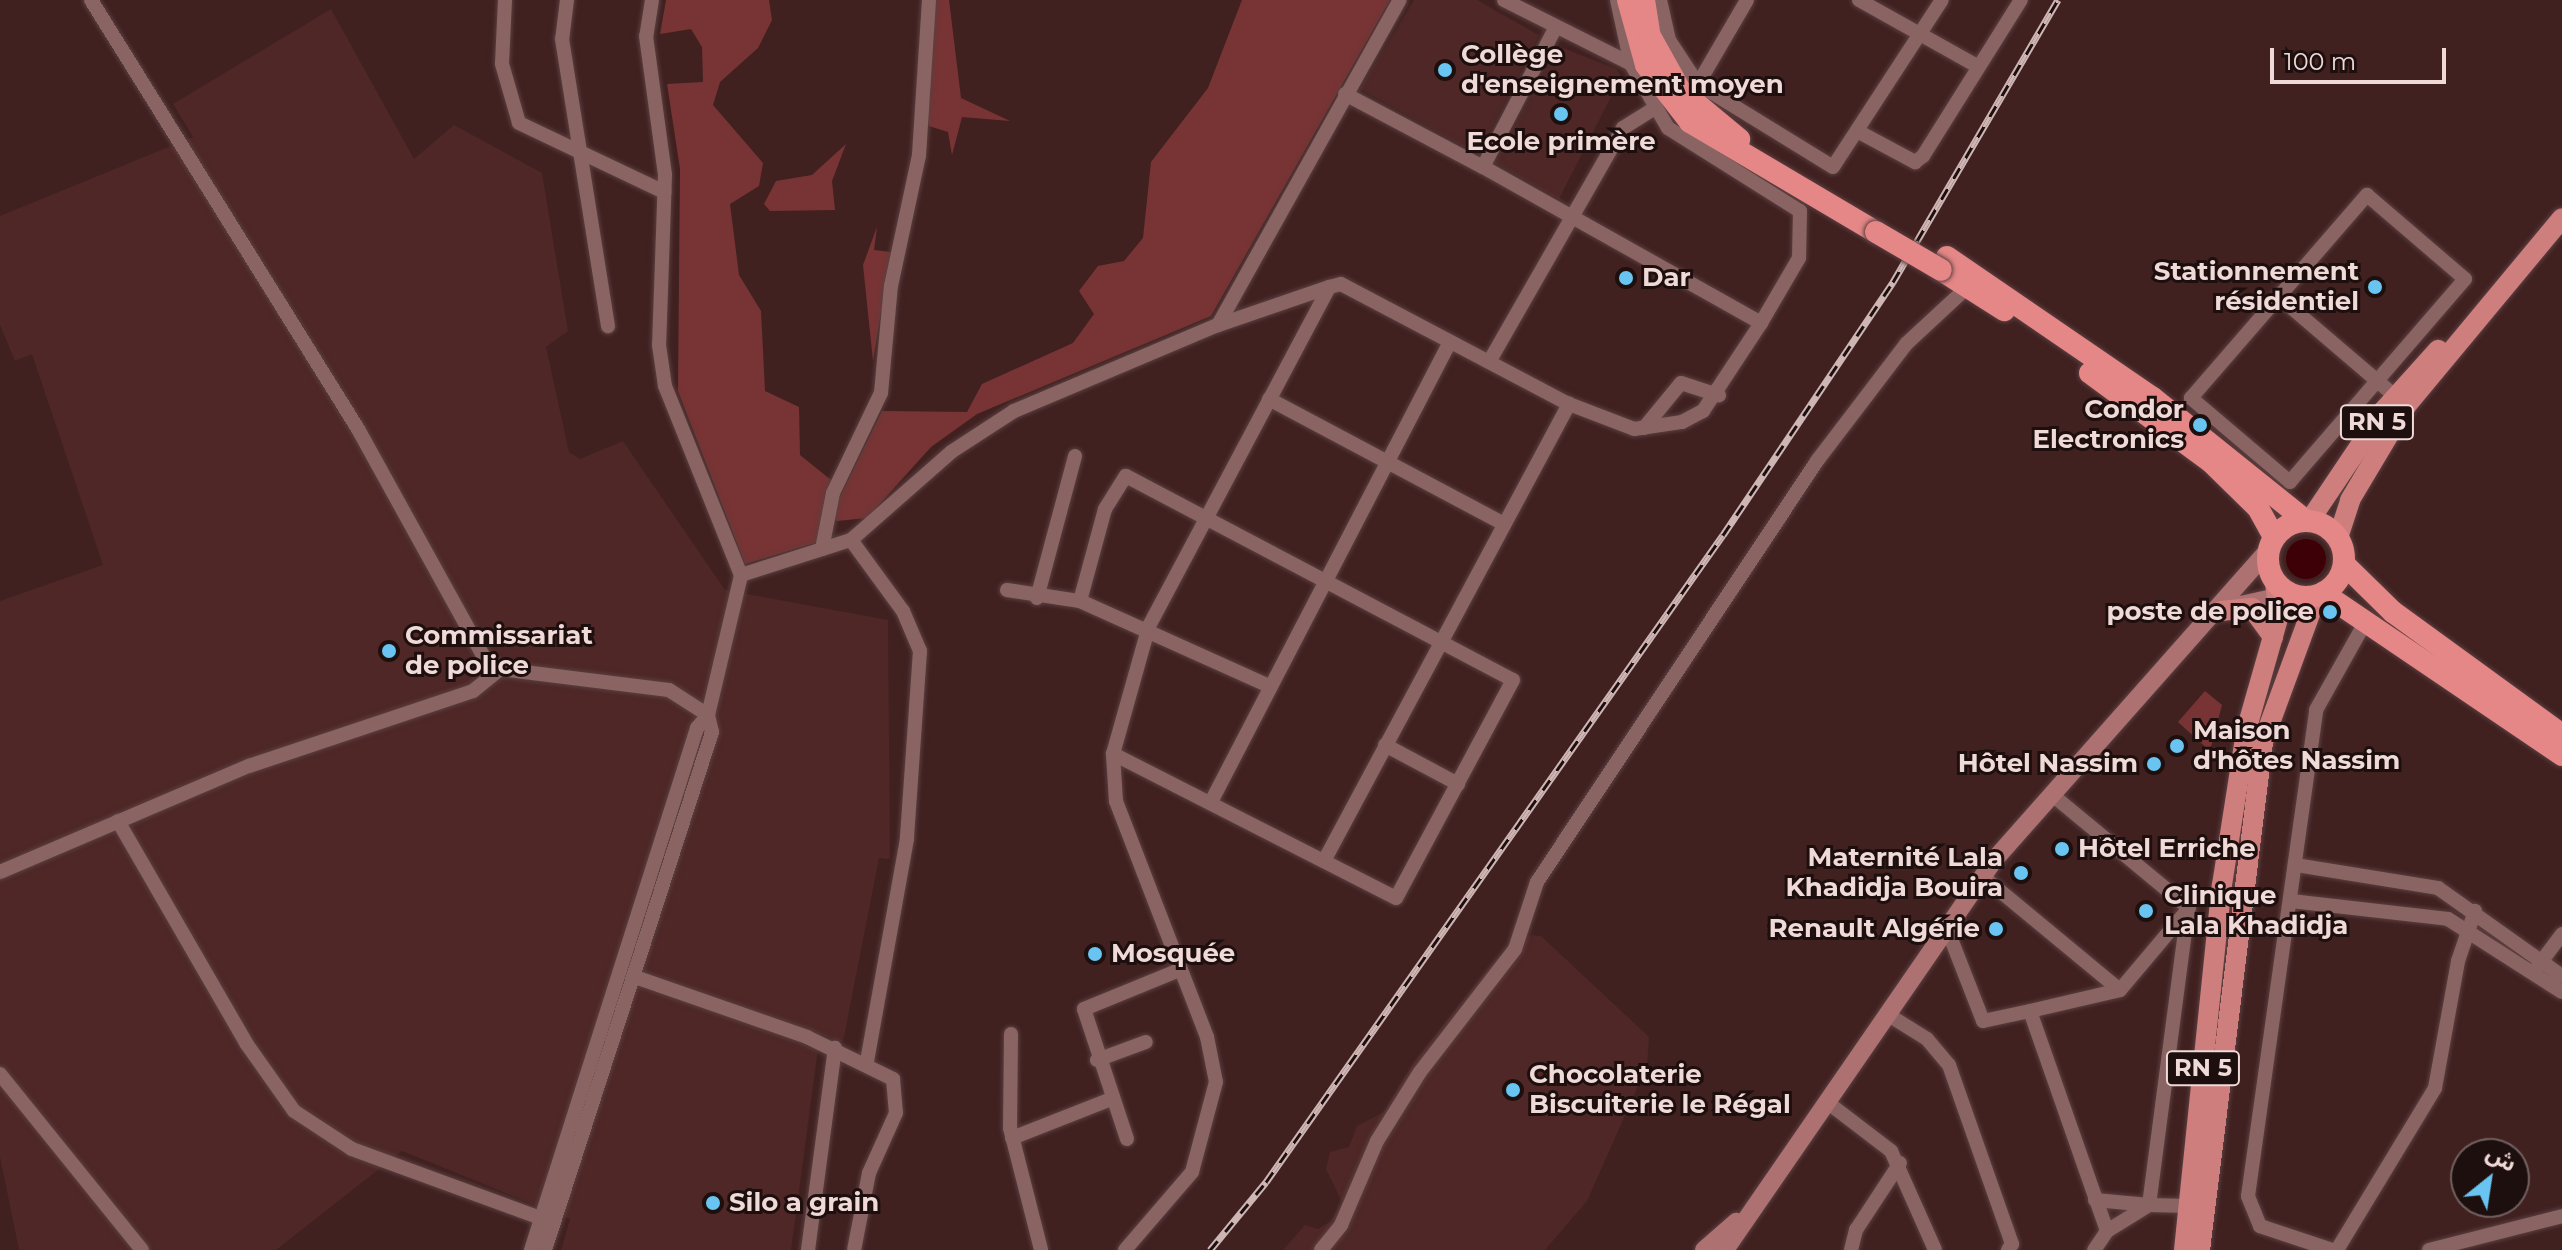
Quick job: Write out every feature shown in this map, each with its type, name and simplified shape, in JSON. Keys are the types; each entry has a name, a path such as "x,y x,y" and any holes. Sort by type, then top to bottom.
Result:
{"highway":[{"path":"1628,0 1646,65 1690,122 1806,204 1880,226"},
{"path":"1644,0 1665,68 1698,109 1880,226 1974,281 2287,489 2308,520 2338,538 2344,564 2393,612 2562,735"},
{"path":"1974,281 2211,462 2258,508 2271,543 2282,590 2320,594 2367,619 2562,755"},
{"path":"2271,543 2308,520"},
{"path":"2320,594 2344,564"}],"main road":[{"name":"RN 5","path":"2308,520 2395,396 2458,336 2562,218"},
{"name":"RN 5","path":"2338,538 2370,464 2458,336"},
{"path":"1725,1250 1750,1209 1982,876 2271,543"},
{"name":"RN 5","path":"2184,1250 2237,781 2282,590"},
{"path":"2198,628 2221,611 2282,590"},
{"name":"RN 5","path":"2200,1250 2263,742 2320,594"},
{"path":"2221,611 2252,608 2273,637"},
{"path":"1704,1250 1750,1209"}],"street":[{"path":"91,0 352,418 475,645 500,669 669,690 708,715"},
{"path":"505,0 500,45 513,114 580,153 664,192"},
{"path":"567,0 562,39 608,326"},
{"path":"545,1250 712,732 708,715 741,575 665,386 659,345 664,192 646,54 652,0"},
{"path":"822,549 833,493 881,393 891,286 919,155 929,0"},
{"path":"1218,325 1400,0"},
{"path":"1504,0 1631,64"},
{"path":"741,575 851,540 995,422 1218,325 1341,284 1569,404 1644,428 1682,422 1719,395 1799,258 1806,204 1686,143 1654,109 1631,64 1617,0"},
{"path":"1660,0 1669,40 1698,84 1825,166 1839,165 1942,0"},
{"path":"1698,84 1747,0"},
{"path":"1859,0 1977,66"},
{"path":"1859,132 1915,162 2021,0"},
{"path":"1483,167 1556,27"},
{"path":"1345,94 1483,167 1761,323"},
{"path":"1489,362 1567,214 1623,128 1654,109"},
{"path":"2367,195 2465,279 2287,489 2191,398 2279,297 2367,195"},
{"path":"1321,1250 1341,1225 1377,1141 1420,1072 1515,949 1537,882 1817,461 1876,379 1974,281"},
{"path":"1125,1250 1192,1172 1211,1115 1212,1061 1116,801 1113,754 1149,626 1329,287"},
{"path":"2279,297 2395,396"},
{"path":"1211,802 1323,579 1450,342"},
{"path":"1644,428 1681,383 1719,395"},
{"path":"1269,399 1502,523"},
{"path":"1324,861 1502,523 1569,404"},
{"path":"1037,598 1075,456"},
{"path":"1080,601 1119,477 1205,518 1513,680 1396,898 1113,754"},
{"path":"851,540 903,611 920,651 907,839 867,1061"},
{"path":"1007,590 1037,598 1080,601 1149,626 1269,686"},
{"path":"2367,619 2316,710 2248,1196 2260,1226 2334,1250 2435,1088 2468,929 2475,911"},
{"path":"0,872 249,766 473,691 500,669"},
{"path":"531,1250 697,728 708,715"},
{"path":"1385,745 1458,784"},
{"path":"2051,794 2189,908"},
{"path":"118,821 238,1031 294,1111 352,1149 541,1218"},
{"path":"2296,865 2438,888 2475,911 2538,966"},
{"path":"1982,876 2120,990"},
{"path":"2291,901 2392,907 2468,929 2557,973 2562,992"},
{"path":"1946,926 1983,1021 2120,990 2189,908"},
{"path":"2149,1205 2189,908"},
{"path":"2538,966 2562,934"},
{"path":"1127,1139 1097,1060 1084,1009 1179,970"},
{"path":"635,977 835,1048 867,1061 893,1079 898,1101 869,1173 854,1250"},
{"path":"2030,1011 2107,1231"},
{"path":"1887,1014 1927,1039 1949,1065 2012,1244 2008,1250"},
{"path":"1011,1034 1012,1138 1041,1250"},
{"path":"1097,1060 1146,1042"},
{"path":"808,1250 835,1048"},
{"path":"0,1074 142,1250"},
{"path":"1012,1138 1111,1099"},
{"path":"1827,1102 1881,1140 1900,1163 1935,1250"},
{"path":"1851,1250 1856,1230 1900,1163"},
{"path":"2095,1200 2190,1206"},
{"path":"2094,1250 2107,1231 2149,1205"},
{"path":"2429,1250 2562,1216"}],"shaded area":[{"path":"666,0 769,0 772,20 758,48 720,82 713,105 763,163 759,186 730,204 739,275 761,311 765,391 799,407 800,455 831,480 818,542 745,564 678,391 680,169 667,84 703,82 702,47 691,29 660,34"},
{"path":"922,0 949,0 961,98 1010,121 962,117 952,155 948,132 929,126 917,95"},
{"path":"1242,0 1390,0 1211,316 977,414 931,447 867,518 837,521 831,515 882,411 967,412 982,384 1073,343 1094,314 1079,291 1098,266 1124,261 1143,238 1151,162 1208,88"},
{"name":"Collège d'enseignement moyen","path":"1414,0 1477,0 1539,35 1478,154 1360,89"},
{"path":"331,9 414,159 454,125 542,173 568,331 546,347 569,452 580,459 623,441 725,590 888,620 890,859 879,858 843,1042 820,1034 791,1250 561,1250 570,1219 402,1151 276,1250 19,1250 0,1157 0,601 103,565 32,354 15,361 0,325 0,216 193,137 173,104"},
{"name":"Ecole primère","path":"1558,46 1617,69 1621,77 1559,199 1496,163"},
{"path":"846,144 832,181 835,210 770,211 764,204 776,181 812,175"},
{"path":"877,227 874,250 891,252 873,361 863,265"},
{"path":"2306,539 2320,545 2326,559 2320,573 2306,579 2292,573 2286,559 2292,545"},
{"path":"2205,691 2222,705 2210,751 2178,722"},
{"path":"1531,935 1541,936 1649,1037 1647,1066 1587,1201 1545,1250 1283,1250 1305,1225 1318,1229 1331,1221 1342,1202 1326,1169 1330,1152 1349,1147 1357,1126 1384,1112 1414,1062 1496,959"}],"railway":[{"path":"1210,1250 1266,1182 1723,535 1893,282 2058,0"}],"place":[{"name":"Collège d'enseignement moyen","path":"1445,70"},
{"name":"Ecole primère","path":"1561,114"},
{"name":"Dar","path":"1626,278"},
{"name":"Stationnement résidentiel","path":"2375,287"},
{"name":"Condor Electronics","path":"2200,425"},
{"name":"poste de police","path":"2330,612"},
{"name":"Commissariat de police","path":"389,651"},
{"name":"Maison d'hôtes Nassim","path":"2177,746"},
{"name":"Hôtel Nassim","path":"2154,764"},
{"name":"Hôtel Erriche","path":"2062,849"},
{"name":"Maternité Lala Khadidja Bouira","path":"2021,873"},
{"name":"Clinique Lala Khadidja","path":"2146,911"},
{"name":"Renault Algérie","path":"1996,929"},
{"name":"Mosquée","path":"1095,954"},
{"name":"Chocolaterie Biscuiterie le Régal","path":"1513,1090"},
{"name":"Silo a grain","path":"713,1203"}]}
